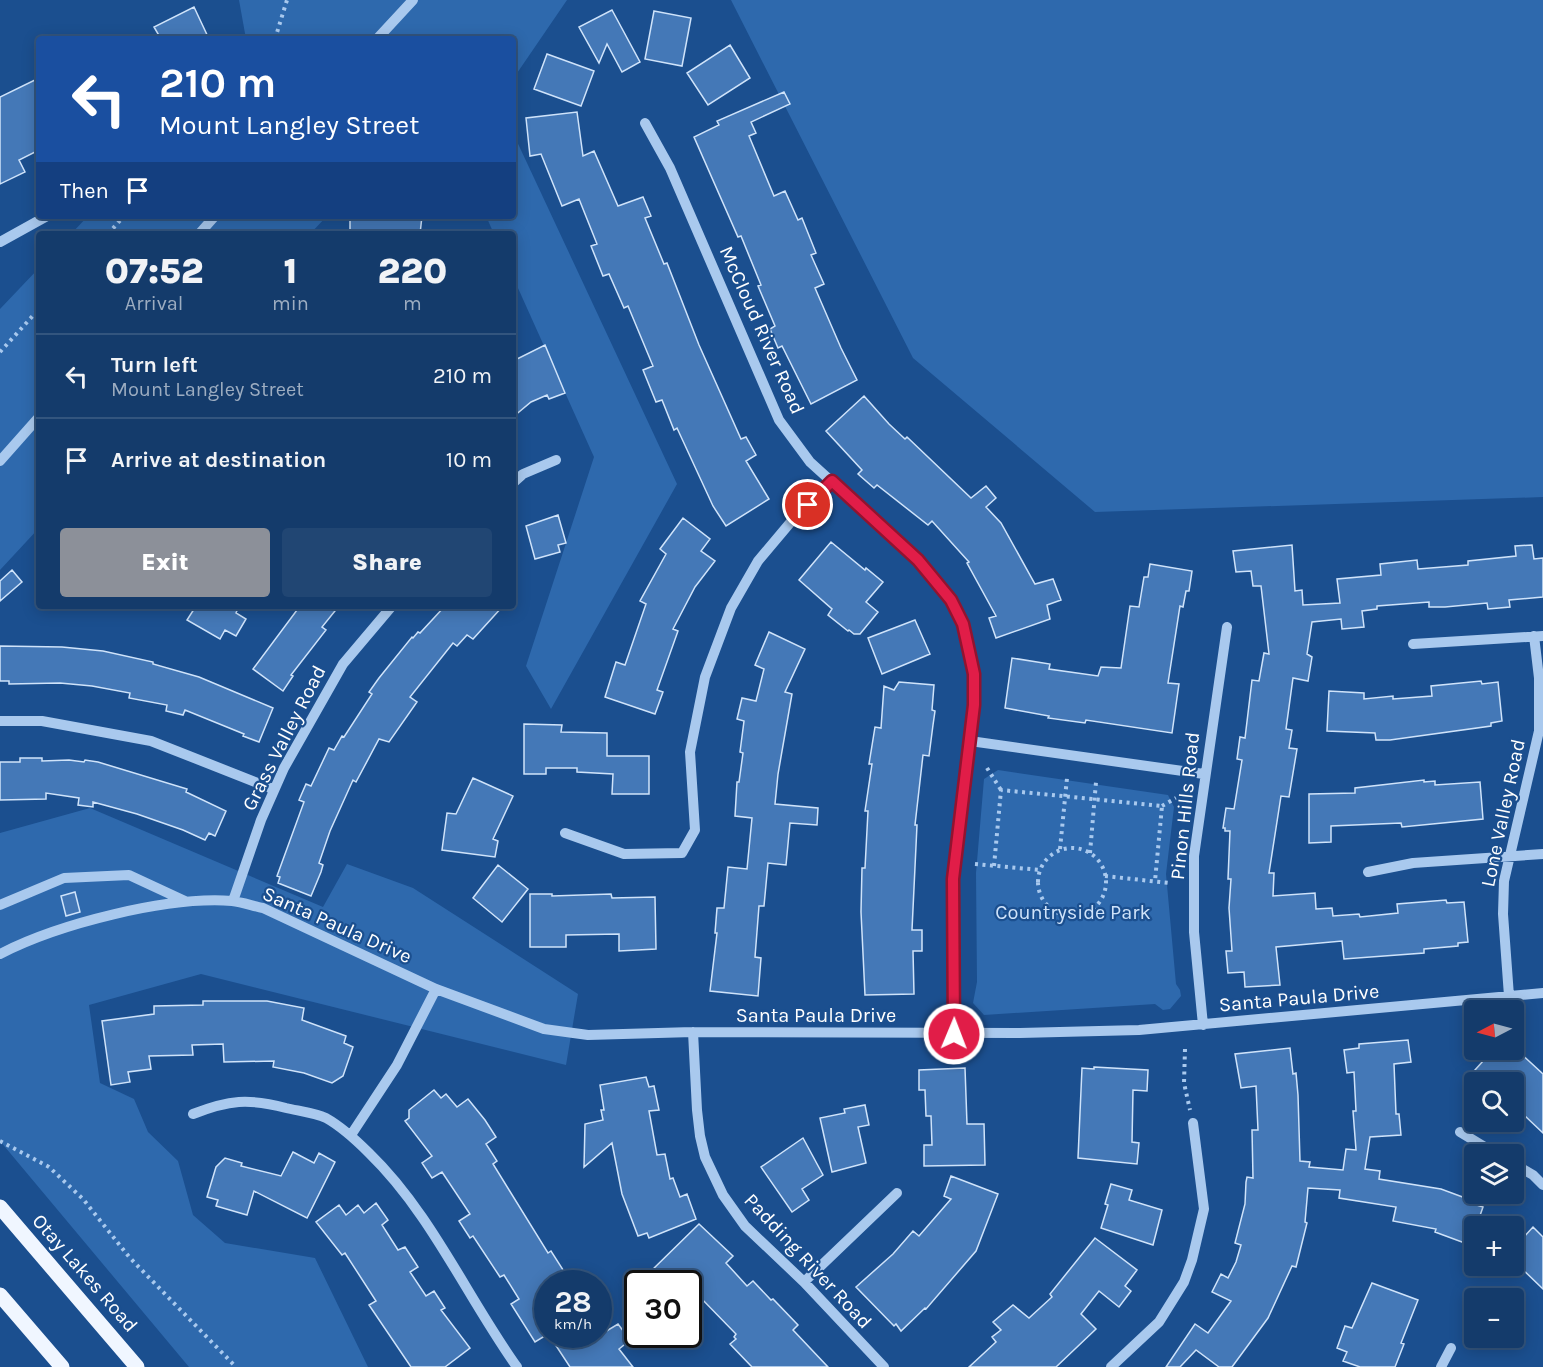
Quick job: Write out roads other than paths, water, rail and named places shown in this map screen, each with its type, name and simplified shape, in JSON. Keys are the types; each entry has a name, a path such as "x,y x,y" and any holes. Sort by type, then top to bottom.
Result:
{"main road":[{"name":"Otay Lakes Road","path":"0,1207 137,1367"},
{"path":"0,1295 62,1367"}],"street":[{"path":"380,36 413,0"},
{"name":"McCloud River Road","path":"645,123 670,168 779,420 810,462 918,560 951,600 963,624 974,674 974,705 953,879 954,1034"},
{"path":"0,242 42,219"},
{"path":"202,231 212,219"},
{"path":"0,461 36,420"},
{"path":"516,480 523,474 556,460"},
{"path":"565,833 624,854 682,854 695,830 690,752 705,677 731,608 758,561 795,517 832,481"},
{"name":"Grass Valley Road","path":"233,901 238,881 273,789 343,664 389,609"},
{"name":"Pinon Hills Road","path":"1203,1025 1194,932 1194,867 1204,774 1227,627"},
{"path":"1413,644 1539,636"},
{"name":"Lone Valley Road","path":"1509,996 1503,914 1504,881 1539,731 1539,636"},
{"path":"0,721 42,721 151,741 273,789"},
{"path":"970,741 1204,774"},
{"path":"1368,872 1413,863 1543,854"},
{"name":"Santa Paula Drive","path":"0,905 64,878 129,875 186,901"},
{"name":"Santa Paula Drive","path":"0,954 51,931 129,912 186,901 233,901 263,908 436,989 544,1029 588,1035 693,1032 954,1034 1139,1030 1543,993"},
{"path":"351,1135 397,1065 436,989"},
{"name":"Padding River Road","path":"693,1032 698,1123 705,1157 723,1196 745,1226 804,1282 884,1367"},
{"path":"193,1114 218,1104 242,1101 273,1104 325,1118 351,1135 391,1174 517,1367"},
{"path":"1111,1367 1159,1322 1184,1282 1192,1260 1203,1209 1193,1123"},
{"path":"1460,1132 1480,1144"},
{"path":"1524,1170 1543,1185"},
{"path":"804,1282 897,1193"},
{"path":"1441,1367 1451,1348"}],"park label":[{"name":"Countryside Park","path":"1073,912"}]}
